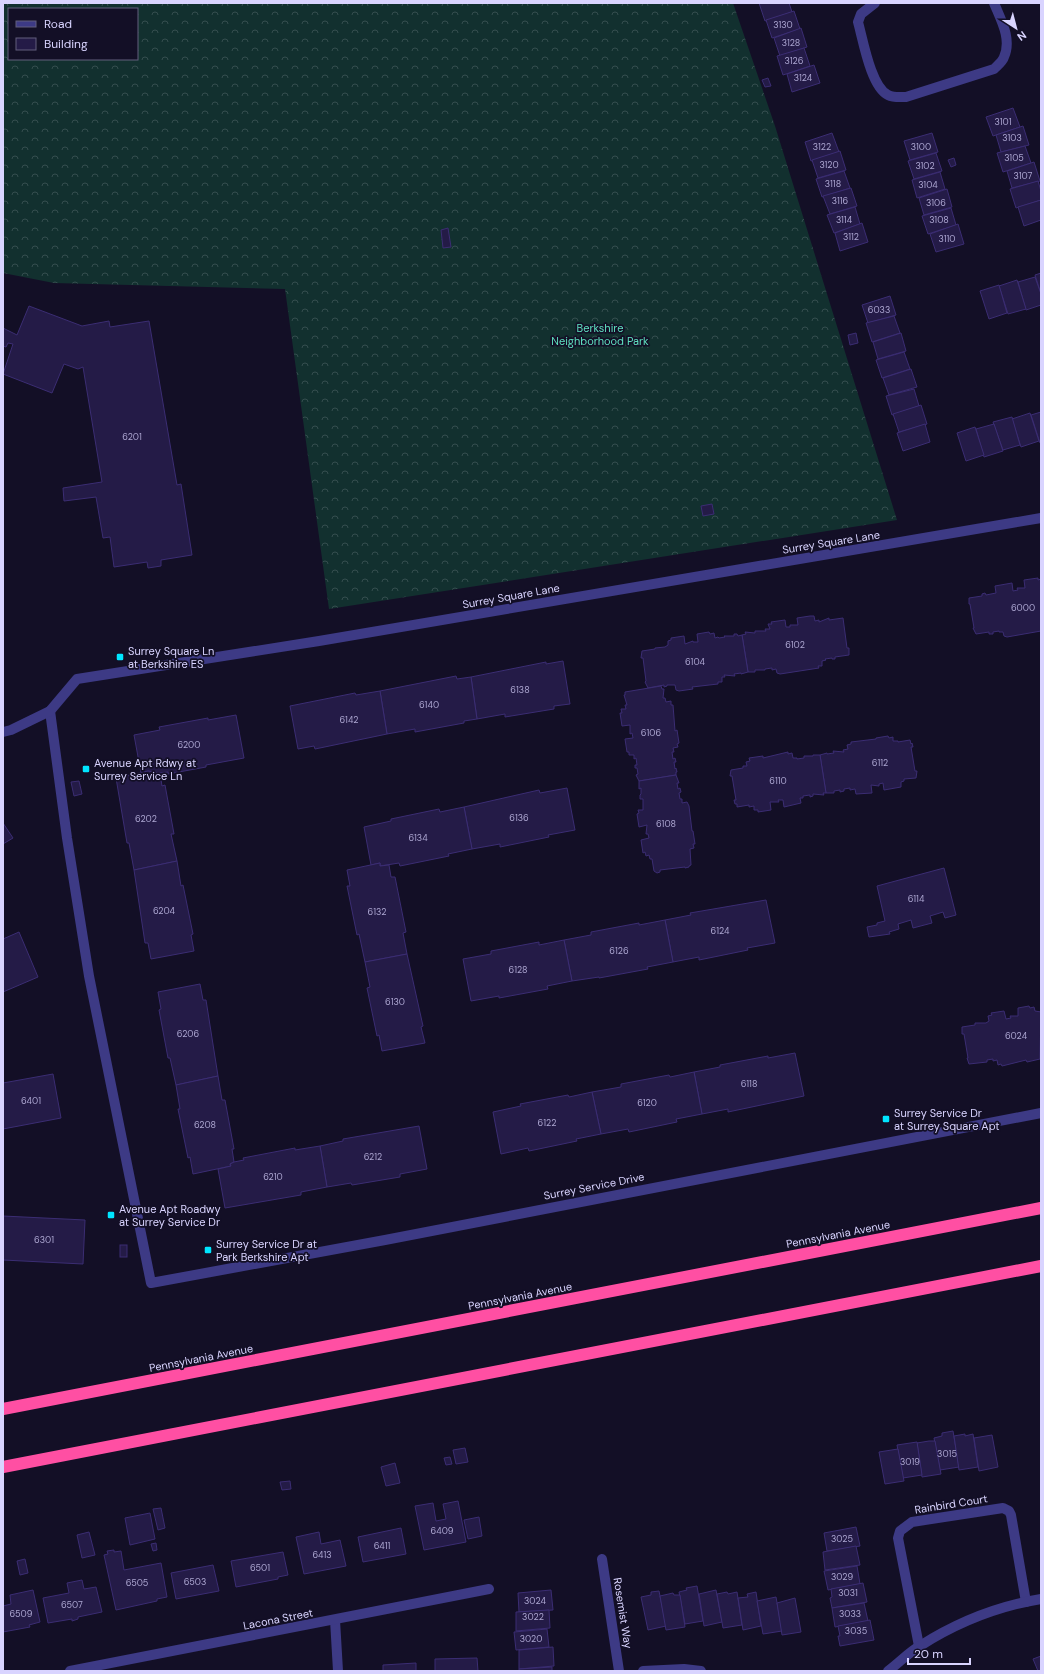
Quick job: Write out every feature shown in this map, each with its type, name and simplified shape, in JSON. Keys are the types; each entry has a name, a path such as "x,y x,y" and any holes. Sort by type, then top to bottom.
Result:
{"highway":[{"name":"Pennsylvania Avenue","path":"3,1409 1041,1208"},
{"path":"3,1467 1041,1266"}],"street":[{"path":"875,3 861,14 858,22 874,79 880,89 887,95 896,98 906,97 994,69 1004,58 1007,47 1006,33 994,3"},
{"name":"Surrey Square Lane","path":"3,732 11,730 50,711 77,679 327,640 1041,518"},
{"name":"Surrey Service Drive","path":"50,711 66,838 89,976 151,1282 385,1240 1041,1113"},
{"name":"Rainbird Court","path":"919,1646 898,1538 900,1531 912,1522 1003,1508 1007,1509 1011,1515 1026,1602"},
{"name":"Rosemist Way","path":"602,1559 620,1671"},
{"name":"Lacona Street","path":"70,1671 489,1589"},
{"path":"888,1671 919,1646 971,1620 1026,1602 1041,1599"},
{"path":"335,1620 338,1671"},
{"path":"643,1671 684,1669 701,1671"}],"green space":[{"name":"Berkshire Neighborhood Park","path":"3,3 733,3 775,126 897,520 329,609 285,289 54,283 3,273"}],"building":[{"path":"759,3 789,3 792,12 765,21"},
{"path":"794,11 800,29 772,38 766,20"},
{"path":"801,28 807,47 780,56 774,38"},
{"path":"804,48 810,66 783,75 777,56"},
{"path":"814,65 820,83 792,92 787,74"},
{"path":"768,78 771,86 765,87 762,80"},
{"path":"1013,108 1020,127 993,136 986,117"},
{"path":"1023,126 1029,145 1001,152 996,135"},
{"path":"832,133 839,152 811,161 805,142"},
{"path":"932,133 938,152 910,160 904,141"},
{"path":"1025,146 1031,163 1003,172 997,153"},
{"path":"840,151 846,170 818,178 812,160"},
{"path":"936,153 942,171 914,179 908,161"},
{"path":"954,158 956,165 951,167 948,160"},
{"path":"1034,162 1040,181 1012,188 1007,171"},
{"path":"844,171 850,188 822,197 816,179"},
{"path":"940,172 945,189 917,198 912,180"},
{"path":"1038,181 1041,191 1041,200 1016,208 1010,189"},
{"path":"851,188 857,206 830,214 823,196"},
{"path":"947,189 952,207 924,215 919,198"},
{"path":"1041,200 1041,220 1024,226 1018,207"},
{"path":"855,207 860,224 834,233 827,215"},
{"path":"951,208 956,225 928,234 922,216"},
{"path":"862,223 868,242 840,251 835,233"},
{"path":"958,224 964,244 936,252 930,234"},
{"path":"448,228 451,247 443,248 441,230"},
{"path":"1041,273 1041,294 1035,275"},
{"path":"1035,277 1041,294 1041,305 1026,310 1018,282"},
{"path":"1017,280 1026,309 1008,314 999,286"},
{"path":"999,285 1007,313 989,319 980,291"},
{"path":"890,296 896,315 868,323 862,305"},
{"path":"29,306 82,326 109,321 110,327 149,321 177,485 181,484 192,555 161,560 161,566 148,568 147,562 114,567 110,537 103,538 96,497 64,501 63,488 102,482 83,367 78,369 64,364 52,393 3,374 13,344 8,343 6,347 3,346 3,328 17,335"},
{"path":"894,316 900,333 872,342 866,323"},
{"path":"856,333 858,343 850,345 848,335"},
{"path":"901,333 906,351 878,359 873,342"},
{"path":"904,352 910,369 882,378 876,360"},
{"path":"911,369 917,387 889,395 883,378"},
{"path":"914,389 919,406 892,415 886,396"},
{"path":"921,405 927,424 899,432 893,414"},
{"path":"1041,412 1041,443 1040,443 1031,415"},
{"path":"1030,413 1039,441 1021,447 1012,419"},
{"path":"1012,417 1020,445 1003,450 993,422"},
{"path":"925,424 930,442 903,451 897,433"},
{"path":"994,424 1003,451 984,457 976,429"},
{"path":"975,427 984,455 966,461 957,433"},
{"path":"712,504 714,514 703,516 701,506"},
{"path":"1038,578 1038,580 1041,579 1041,631 1007,637 1004,636 1003,632 999,631 993,632 993,634 989,634 989,632 976,634 973,628 969,598 982,596 982,594 985,593 986,595 996,593 995,586 1012,583 1013,591 1018,590 1017,588 1025,588 1024,580"},
{"path":"814,616 815,621 819,620 819,622 829,618 829,620 843,618 849,655 835,657 835,659 825,659 826,660 822,661 822,666 818,666 819,668 780,674 777,673 776,669 772,670 772,668 748,672 742,635 746,634 745,632 755,633 755,631 766,631 765,629 770,629 768,624 772,624 771,622 785,620 786,627 790,627 790,625 798,625 797,618"},
{"path":"709,632 710,634 714,633 715,638 734,636 734,634 737,634 738,636 742,635 748,672 734,674 735,676 724,675 725,677 722,677 722,682 718,682 718,684 692,687 693,689 679,691 676,690 675,685 667,685 664,687 664,685 648,688 645,682 643,658 641,658 642,651 665,647 668,645 668,641 671,640 671,638 684,636 685,644 693,641 698,642 697,634"},
{"path":"563,661 570,704 554,706 554,709 505,717 505,714 477,719 471,677 546,662 546,664"},
{"path":"456,676 457,679 471,677 477,719 464,721 464,723 415,732 415,729 387,734 380,691"},
{"path":"661,686 662,689 664,689 663,698 665,698 666,702 671,701 671,705 673,705 675,731 677,730 679,743 677,744 678,747 673,748 674,752 672,752 673,759 675,758 676,762 674,762 677,772 676,775 639,781 636,775 638,774 637,768 635,768 635,765 637,765 636,758 634,759 634,755 629,755 629,752 627,752 625,739 633,738 632,733 630,734 630,725 622,726 620,713 622,713 621,709 626,709 625,705 627,705 624,695 625,692"},
{"path":"380,691 387,734 315,749 314,746 298,749 290,706 355,693 356,695"},
{"path":"236,715 244,758 168,774 168,772 160,773 148,771 141,773 134,735 160,730 159,727 208,718 208,720"},
{"path":"888,736 889,738 893,737 893,741 898,742 910,740 911,744 912,743 913,747 911,747 915,771 917,771 916,778 904,779 904,781 901,782 901,787 884,790 883,783 879,784 879,786 871,785 872,793 856,794 855,789 850,790 850,788 844,789 844,791 840,792 840,790 834,791 834,793 826,793 820,755 834,753 833,751 844,752 843,750 848,749 847,745 851,744 851,742"},
{"path":"788,752 788,754 792,753 793,758 797,759 804,758 804,756 820,755 826,793 823,793 824,795 813,794 813,796 810,797 810,795 803,796 803,798 800,798 801,803 784,807 783,800 778,800 779,802 770,802 771,810 758,812 758,810 754,810 754,806 749,807 749,805 737,807 734,800 736,800 732,776 730,776 731,770 747,766 746,762 750,761 749,758 763,756 763,758"},
{"path":"148,771 160,773 162,786 165,785 174,834 171,834 177,861 134,870 129,843 127,843 116,778"},
{"path":"676,775 679,783 677,783 678,789 680,788 681,792 679,793 680,799 682,799 682,803 687,802 689,806 695,844 693,844 694,848 690,849 691,865 685,868 660,870 660,872 657,873 654,871 652,859 650,859 649,855 646,856 645,852 643,853 641,840 649,838 648,834 646,834 647,825 639,827 637,814 639,813 638,810 643,810 643,799 640,799 641,788 639,789 639,781"},
{"path":"79,781 82,794 74,796 71,782"},
{"path":"567,788 575,830 500,847 500,844 472,849 464,807 539,790 540,793"},
{"path":"464,807 472,849 448,854 449,856 400,866 399,863 380,866 380,863 371,865 364,827 391,821 391,819 439,809 440,812"},
{"path":"3,823 13,838 3,844"},
{"path":"177,861 181,886 183,885 193,934 191,935 194,951 151,959 148,943 145,943 134,870"},
{"path":"380,863 380,866 389,865 391,877 395,877 406,932 403,933 407,954 365,962 359,934 357,935 347,886 350,886 347,870"},
{"path":"944,868 956,915 945,918 943,912 930,916 932,923 913,928 911,920 898,924 899,929 889,932 890,934 869,937 867,927 877,925 877,923 885,921 877,886"},
{"path":"766,900 775,943 747,948 748,950 699,960 699,957 673,962 665,920 691,915 690,913"},
{"path":"665,920 673,962 647,967 648,969 599,978 572,981 564,940 591,935 591,932 639,923 639,925"},
{"path":"19,932 38,977 3,992 3,939"},
{"path":"564,940 572,981 547,986 548,989 499,998 499,996 471,1001 463,959 491,954 491,951 539,942 539,945"},
{"path":"407,954 423,1026 421,1027 425,1043 382,1051 379,1035 377,1036 367,988 370,987 365,962"},
{"path":"200,984 203,1000 206,1000 218,1076 176,1085 170,1058 168,1058 159,1010 161,1009 158,992"},
{"path":"1029,1006 1030,1008 1034,1007 1035,1011 1041,1012 1040,1059 1027,1062 1026,1060 1002,1066 1001,1064 998,1065 997,1060 993,1061 993,1059 987,1060 987,1062 969,1064 964,1034 962,1034 962,1027 975,1025 975,1023 986,1023 989,1021 988,1016 992,1015 991,1013 1004,1011 1006,1019 1011,1018 1010,1016 1018,1016 1018,1008"},
{"path":"795,1053 804,1096 728,1112 728,1109 702,1114 694,1072 720,1067 720,1065 768,1056 768,1058"},
{"path":"694,1072 702,1114 676,1119 677,1122 629,1132 628,1129 601,1134 592,1092 621,1087 621,1084"},
{"path":"53,1074 61,1118 3,1129 3,1083"},
{"path":"218,1076 222,1100 225,1100 234,1149 232,1149 234,1162 230,1164 231,1166 193,1174 190,1157 188,1158 178,1109 180,1109 176,1085"},
{"path":"592,1092 601,1134 576,1139 577,1141 529,1151 528,1148 501,1154 493,1112 521,1106 520,1104"},
{"path":"419,1126 427,1169 400,1174 400,1177 352,1185 351,1183 327,1187 320,1146 343,1141 343,1139"},
{"path":"320,1146 327,1187 301,1192 301,1195 225,1208 218,1169 231,1166 230,1164 234,1162 244,1160 243,1158 295,1148 295,1150"},
{"path":"3,1216 85,1220 83,1264 3,1260"},
{"path":"120,1245 127,1245 127,1257 120,1257"},
{"path":"953,1431 959,1467 940,1470 934,1438 942,1436 942,1433"},
{"path":"965,1434 965,1436 973,1434 978,1467 959,1470 954,1436"},
{"path":"992,1435 998,1467 979,1471 974,1438"},
{"path":"935,1441 941,1474 922,1477 917,1443"},
{"path":"917,1442 922,1475 903,1478 897,1445"},
{"path":"465,1448 468,1462 456,1464 453,1450"},
{"path":"898,1449 904,1481 885,1484 879,1452"},
{"path":"450,1457 452,1464 446,1465 444,1458"},
{"path":"395,1463 400,1483 386,1486 381,1467"},
{"path":"290,1481 291,1489 282,1490 280,1482"},
{"path":"458,1501 466,1542 424,1550 415,1506 433,1503 436,1521 446,1519 443,1504"},
{"path":"161,1508 165,1528 158,1530 153,1509"},
{"path":"150,1513 155,1539 130,1545 125,1518"},
{"path":"479,1517 482,1536 468,1539 464,1520"},
{"path":"856,1527 860,1546 827,1551 824,1533"},
{"path":"401,1528 406,1554 363,1562 358,1537"},
{"path":"89,1532 95,1555 82,1558 77,1535"},
{"path":"319,1532 321,1544 340,1540 346,1566 304,1574 296,1537"},
{"path":"156,1543 157,1550 153,1551 151,1544"},
{"path":"856,1546 860,1565 825,1570 823,1552"},
{"path":"114,1550 114,1552 121,1551 124,1570 161,1563 167,1597 157,1599 157,1601 116,1610 104,1555 108,1554 107,1551"},
{"path":"283,1552 288,1575 278,1577 278,1579 236,1587 231,1561"},
{"path":"25,1559 28,1573 20,1575 17,1561"},
{"path":"213,1565 219,1591 176,1599 171,1573"},
{"path":"857,1566 860,1584 828,1590 824,1571"},
{"path":"82,1580 84,1589 96,1587 102,1612 78,1617 78,1619 72,1621 72,1619 48,1623 43,1598 69,1593 67,1583"},
{"path":"863,1583 867,1602 832,1608 830,1598 832,1597 831,1589"},
{"path":"697,1586 703,1621 685,1624 679,1592 687,1590 686,1588"},
{"path":"33,1590 40,1622 29,1625 30,1627 3,1632 3,1606 11,1604 10,1595"},
{"path":"551,1590 553,1610 519,1612 518,1593"},
{"path":"716,1590 722,1622 704,1626 699,1594"},
{"path":"659,1591 666,1626 648,1630 641,1597 651,1595 651,1592"},
{"path":"727,1592 728,1594 737,1592 742,1625 723,1628 717,1594"},
{"path":"756,1592 761,1626 743,1630 738,1598 748,1597 747,1594"},
{"path":"673,1593 674,1595 680,1595 685,1627 666,1630 660,1596"},
{"path":"776,1597 782,1631 763,1634 757,1601"},
{"path":"795,1598 801,1632 782,1635 777,1603"},
{"path":"864,1603 868,1621 835,1627 832,1608"},
{"path":"549,1610 550,1628 516,1631 516,1612"},
{"path":"870,1620 874,1640 840,1646 838,1626"},
{"path":"547,1629 549,1647 516,1650 514,1632"},
{"path":"553,1647 554,1666 519,1669 519,1650"},
{"path":"1041,1656 1041,1671 1038,1671 1033,1659"},
{"path":"477,1658 478,1671 435,1671 435,1659"},
{"path":"416,1663 416,1671 383,1671 383,1665"},
{"path":"552,1667 552,1671 519,1671 519,1669"}],"place":[{"name":"Surrey Square Ln at Berkshire ES","path":"120,657"},
{"name":"Avenue Apt Rdwy at Surrey Service Ln","path":"86,769"},
{"name":"Surrey Service Dr at Surrey Square Apt","path":"886,1119"},
{"name":"Avenue Apt Roadwy at Surrey Service Dr","path":"111,1215"},
{"name":"Surrey Service Dr at Park Berkshire Apt","path":"208,1250"}]}
